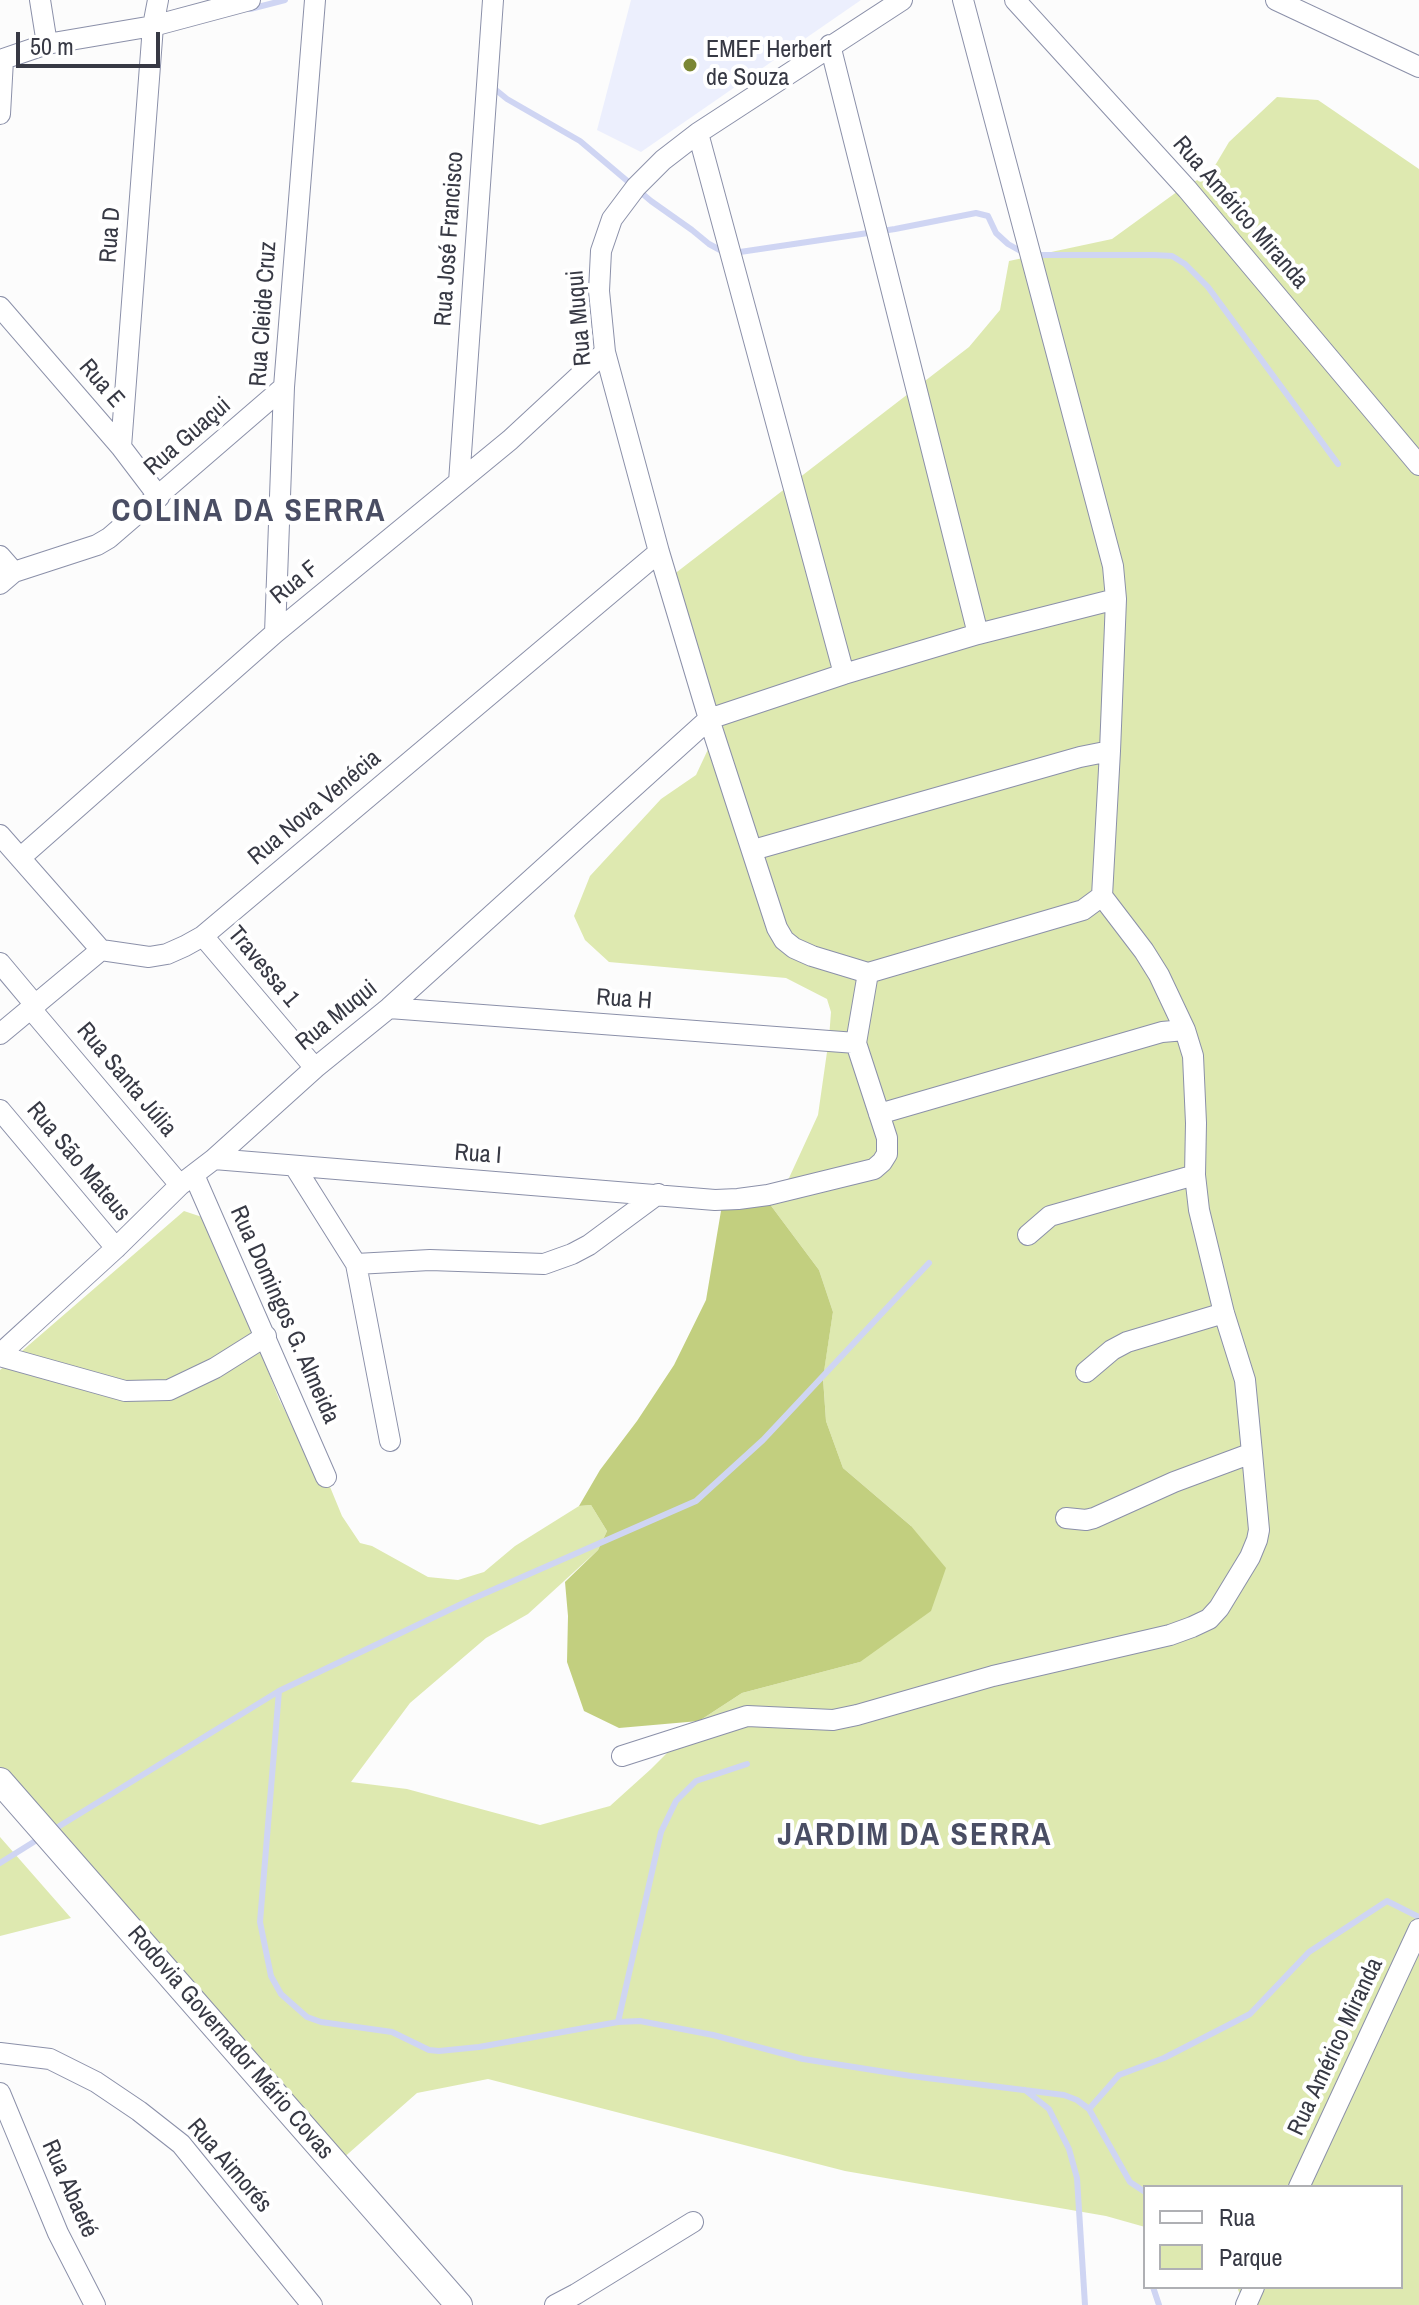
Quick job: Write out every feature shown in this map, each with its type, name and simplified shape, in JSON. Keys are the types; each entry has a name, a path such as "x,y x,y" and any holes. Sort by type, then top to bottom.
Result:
{"main road":[{"name":"Rodovia Governador Mário Covas","path":"0,1781 459,2305"}],"street":[{"path":"40,0 47,44"},
{"name":"Rua D","path":"121,447 153,26 158,0"},
{"path":"0,114 1,60 47,44 153,26 250,0"},
{"name":"Rua Cleide Cruz","path":"275,633 284,387 315,0"},
{"name":"Rua José Francisco","path":"459,482 493,0"},
{"name":"Rua Muqui","path":"868,973 794,948 784,940 777,928 659,552 605,352 600,278 601,251 612,219 636,187 663,160 698,133 902,0"},
{"path":"622,1756 747,1716 833,1720 993,1676 1170,1635 1209,1619 1219,1608 1250,1557 1259,1530 1245,1380 1224,1313 1199,1210 1195,1175 1193,1056 1185,1030 1159,975 1102,896 1116,599 1113,566 963,0"},
{"name":"Rua Américo Miranda","path":"1015,0 1187,189 1419,465"},
{"path":"1276,0 1419,67"},
{"path":"830,45 978,634"},
{"path":"698,133 844,674"},
{"name":"Rua E","path":"0,307 121,447 159,497"},
{"name":"Rua F","path":"20,858 275,633 510,440 605,352"},
{"name":"Rua Guaçui","path":"0,556 7,578 97,545 159,497 284,387"},
{"name":"Rua Nova Venécia","path":"101,950 149,957 167,954 203,936 659,552"},
{"path":"709,719 978,634 1116,599"},
{"name":"Rua Muqui","path":"0,1355 187,1180 389,1008 709,719"},
{"path":"753,850 1110,751"},
{"path":"0,835 101,950 0,1034"},
{"path":"1102,896 1083,910 868,973 856,1043 879,1114 1162,1032 1185,1030"},
{"name":"Travessa 1","path":"203,936 315,1068"},
{"name":"Rua Santa Júlia","path":"0,963 33,1008 187,1180"},
{"name":"Rua H","path":"389,1008 856,1043"},
{"name":"Rua São Mateus","path":"0,1110 116,1248"},
{"name":"Rua I","path":"214,1159 715,1200 738,1199 768,1195 874,1169 887,1154 887,1138 879,1114"},
{"path":"295,1167 356,1264 390,1441"},
{"path":"1028,1235 1050,1216 1195,1175"},
{"name":"Rua Domingos G. Almeida","path":"187,1180 266,1336 326,1477"},
{"path":"356,1264 430,1260 544,1264 589,1245 658,1194"},
{"path":"1086,1372 1112,1350 1127,1342 1224,1313"},
{"path":"0,1355 125,1391 169,1390 215,1368 266,1336"},
{"path":"1066,1518 1094,1518 1174,1482 1252,1453"},
{"name":"Rua Américo Miranda","path":"1300,2185 1419,1929"},
{"name":"Rua Aimorés","path":"0,2053 50,2059 85,2076 139,2111 181,2144 312,2305"},
{"name":"Rua Abaeté","path":"0,2093 58,2233 95,2305"},
{"path":"555,2305 693,2222"}],"shaded area":[{"name":"EMEF Herbert de Souza","path":"631,0 861,0 641,152 597,130"}],"green space":[{"path":"1277,97 1318,100 1419,169 1419,2305 1244,2305 1238,2289 1403,2289 1403,2185 1143,2185 1143,2226 1106,2216 845,2171 488,2079 417,2093 341,2160 0,1767 0,1370 184,1211 202,1217 229,1271 279,1399 311,1462 328,1482 342,1516 360,1543 372,1546 428,1577 458,1580 484,1572 515,1546 579,1506 591,1505 607,1531 598,1550 528,1614 486,1638 410,1703 351,1782 407,1789 540,1825 610,1806 699,1721 742,1693 860,1662 911,1526 843,1468 826,1421 823,1377 833,1312 819,1270 766,1199 789,1178 818,1115 829,1038 831,1012 827,999 786,978 609,962 585,940 574,916 590,876 661,799 696,775 711,743 673,575 969,347 1000,310 1009,261 1112,239 1185,186 1210,174 1229,142"},
{"path":"766,1199 819,1270 833,1312 823,1378 826,1421 843,1468 911,1526 946,1568 931,1611 860,1662 742,1693 699,1721 619,1728 584,1711 567,1662 565,1582 598,1550 607,1531 591,1505 579,1506 600,1470 674,1365 706,1300 722,1205"},
{"path":"0,1837 71,1918 0,1936"}],"waterway":[{"path":"250,9 285,0"},
{"path":"491,86 507,99 580,141 651,201 720,250 740,252 895,229 976,213 988,216 996,233 1024,253"},
{"path":"1035,255 1172,256 1185,264 1208,287 1338,464"},
{"path":"53,1830 279,1691 472,1599 696,1501 763,1440 929,1263"},
{"path":"279,1691 260,1922 271,1976 281,1994 307,2017 321,2022 392,2032 429,2050 439,2051 640,2021 713,2035 803,2059 1064,2095 1089,2109 1130,2182 1143,2191"},
{"path":"618,2022 661,1832 676,1801 696,1781 747,1764"},
{"path":"0,1863 40,1838"},
{"path":"1089,2109 1119,2075 1164,2058 1250,2014 1309,1952 1387,1901 1419,1917"},
{"path":"1025,2090 1049,2109 1069,2149 1077,2178 1085,2305"},
{"path":"1154,2289 1159,2305"}],"place":[{"name":"EMEF Herbert de Souza","path":"690,65"}],"district":[{"name":"COLINA DA SERRA","path":"249,512"},
{"name":"JARDIM DA SERRA","path":"915,1836"}]}
